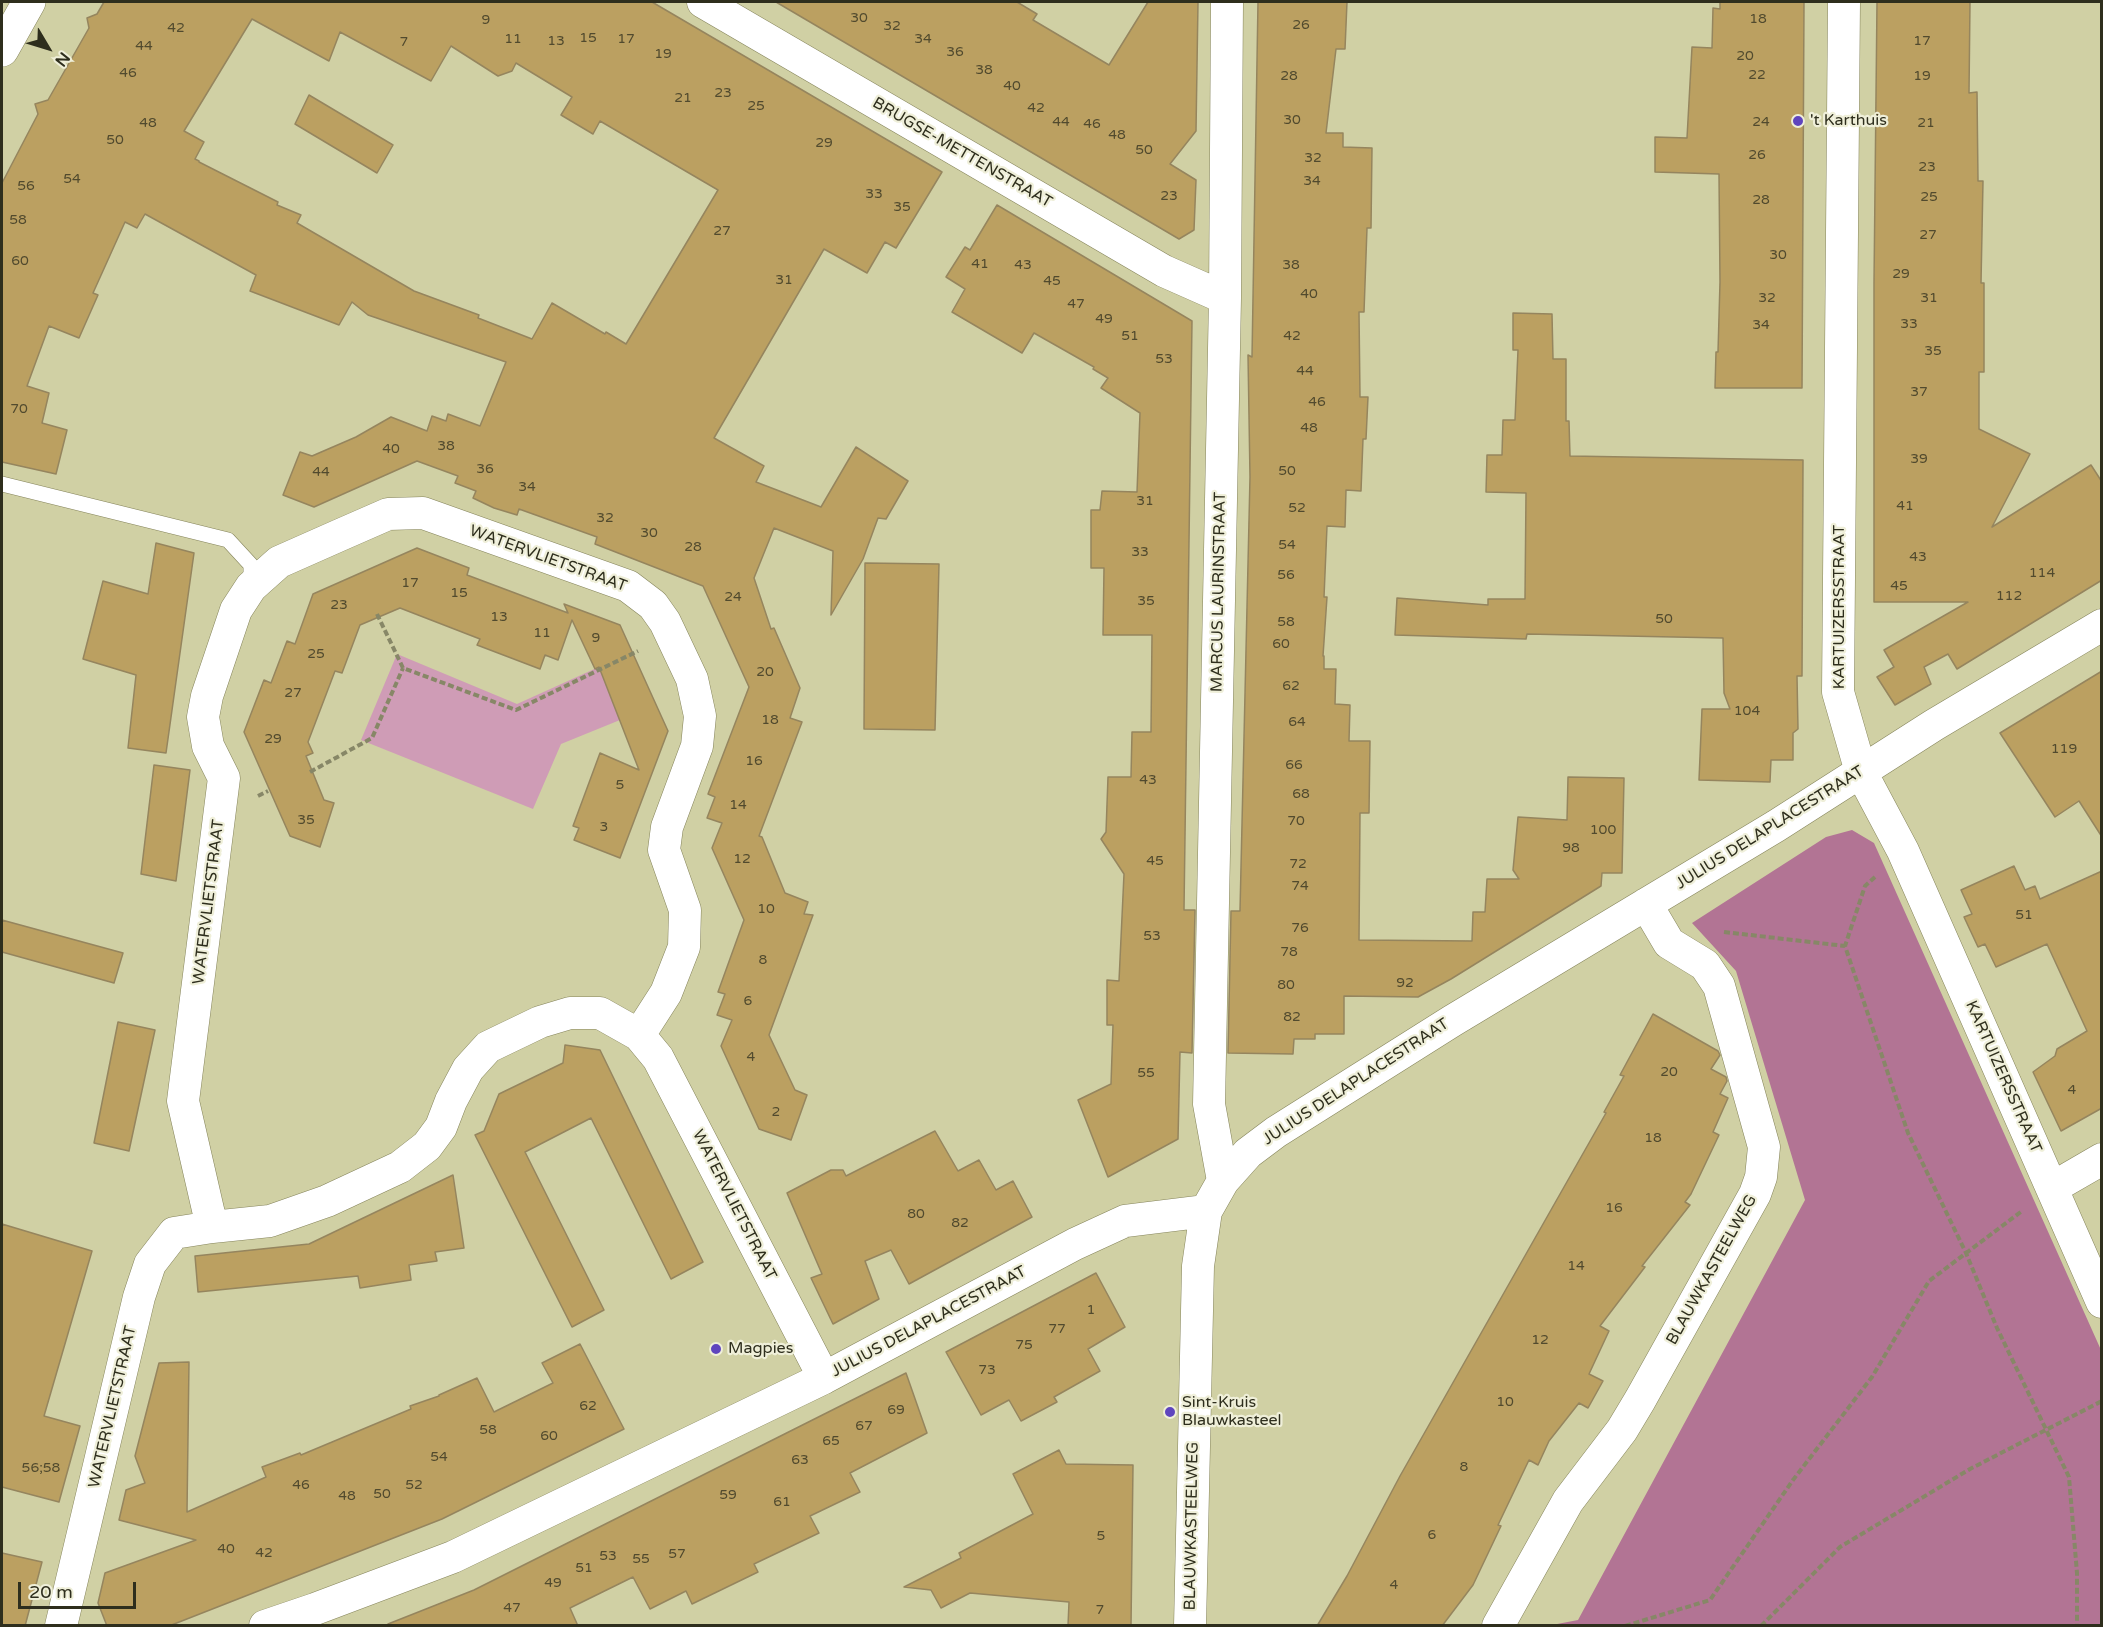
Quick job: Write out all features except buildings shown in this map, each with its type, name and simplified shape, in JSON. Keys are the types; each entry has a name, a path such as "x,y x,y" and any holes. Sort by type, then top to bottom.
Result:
{"street":[{"path":"2,50 29,2"},
{"name":"BRUGSE-METTENSTRAAT","path":"703,2 1164,271 1225,298"},
{"name":"MARCUS LAURINSTRAAT","path":"1223,1181 1209,1104 1225,298 1227,2"},
{"name":"KARTUIZERSSTRAAT","path":"1844,2 1838,692 1861,772 1903,851 2102,1302"},
{"name":"WATERVLIETSTRAAT","path":"212,1227 183,1101 224,778 208,746 203,717 207,696 236,610 251,587 279,562 388,514 423,513 628,586 653,605 671,634 692,679 700,716 697,746 667,826 664,850 686,910 684,947 666,993 639,1035"},
{"name":"JULIUS DELAPLACESTRAAT","path":"265,1626 315,1610 453,1557 824,1378 1075,1244 1125,1221 1206,1211 1223,1181 1248,1153 1276,1132 1462,1015 1776,826 1934,725 2102,625"},
{"name":"BLAUWKASTEELWEG","path":"1498,1626 1568,1501 1622,1430 1640,1400 1755,1194 1761,1177 1764,1147 1719,986 1705,965 1669,943 1646,904"},
{"name":"WATERVLIETSTRAAT","path":"61,1626 139,1297 150,1264 174,1233 270,1221 327,1201 400,1167 427,1146 441,1127 451,1101 468,1069 488,1047 540,1022 570,1013 600,1013 639,1035 658,1058 824,1378"},
{"path":"2052,1188 2102,1159"},
{"name":"BLAUWKASTEELWEG","path":"1190,1626 1198,1266 1206,1211"}],"lane":[{"path":"2,484 228,540 251,565 251,587"}],"path":[{"path":"377,614 403,668 516,710 671,634"},
{"path":"310,772 372,738 403,668"},
{"path":"1903,851 1865,886 1845,946 1908,1133 1966,1253 1997,1328 2069,1477 2077,1573 2077,1626"},
{"path":"1669,943 1728,931 1845,946"},
{"path":"1625,1626 1710,1600 1793,1480 1872,1377 1929,1281 2052,1188"},
{"path":"1761,1626 1840,1547 1970,1469 2102,1401"}],"shaded area":[{"path":"632,652 620,720 561,744 533,809 361,740 397,654 517,704"},
{"path":"1852,830 1874,843 2101,1350 2101,1625 1552,1625 1578,1620 1805,1200 1736,971 1692,923 1826,837"}],"place":[{"name":"'t Karthuis","path":"1798,121"},
{"name":"Magpies","path":"716,1349"},
{"name":"Sint-Kruis Blauwkasteel","path":"1170,1412"}]}
